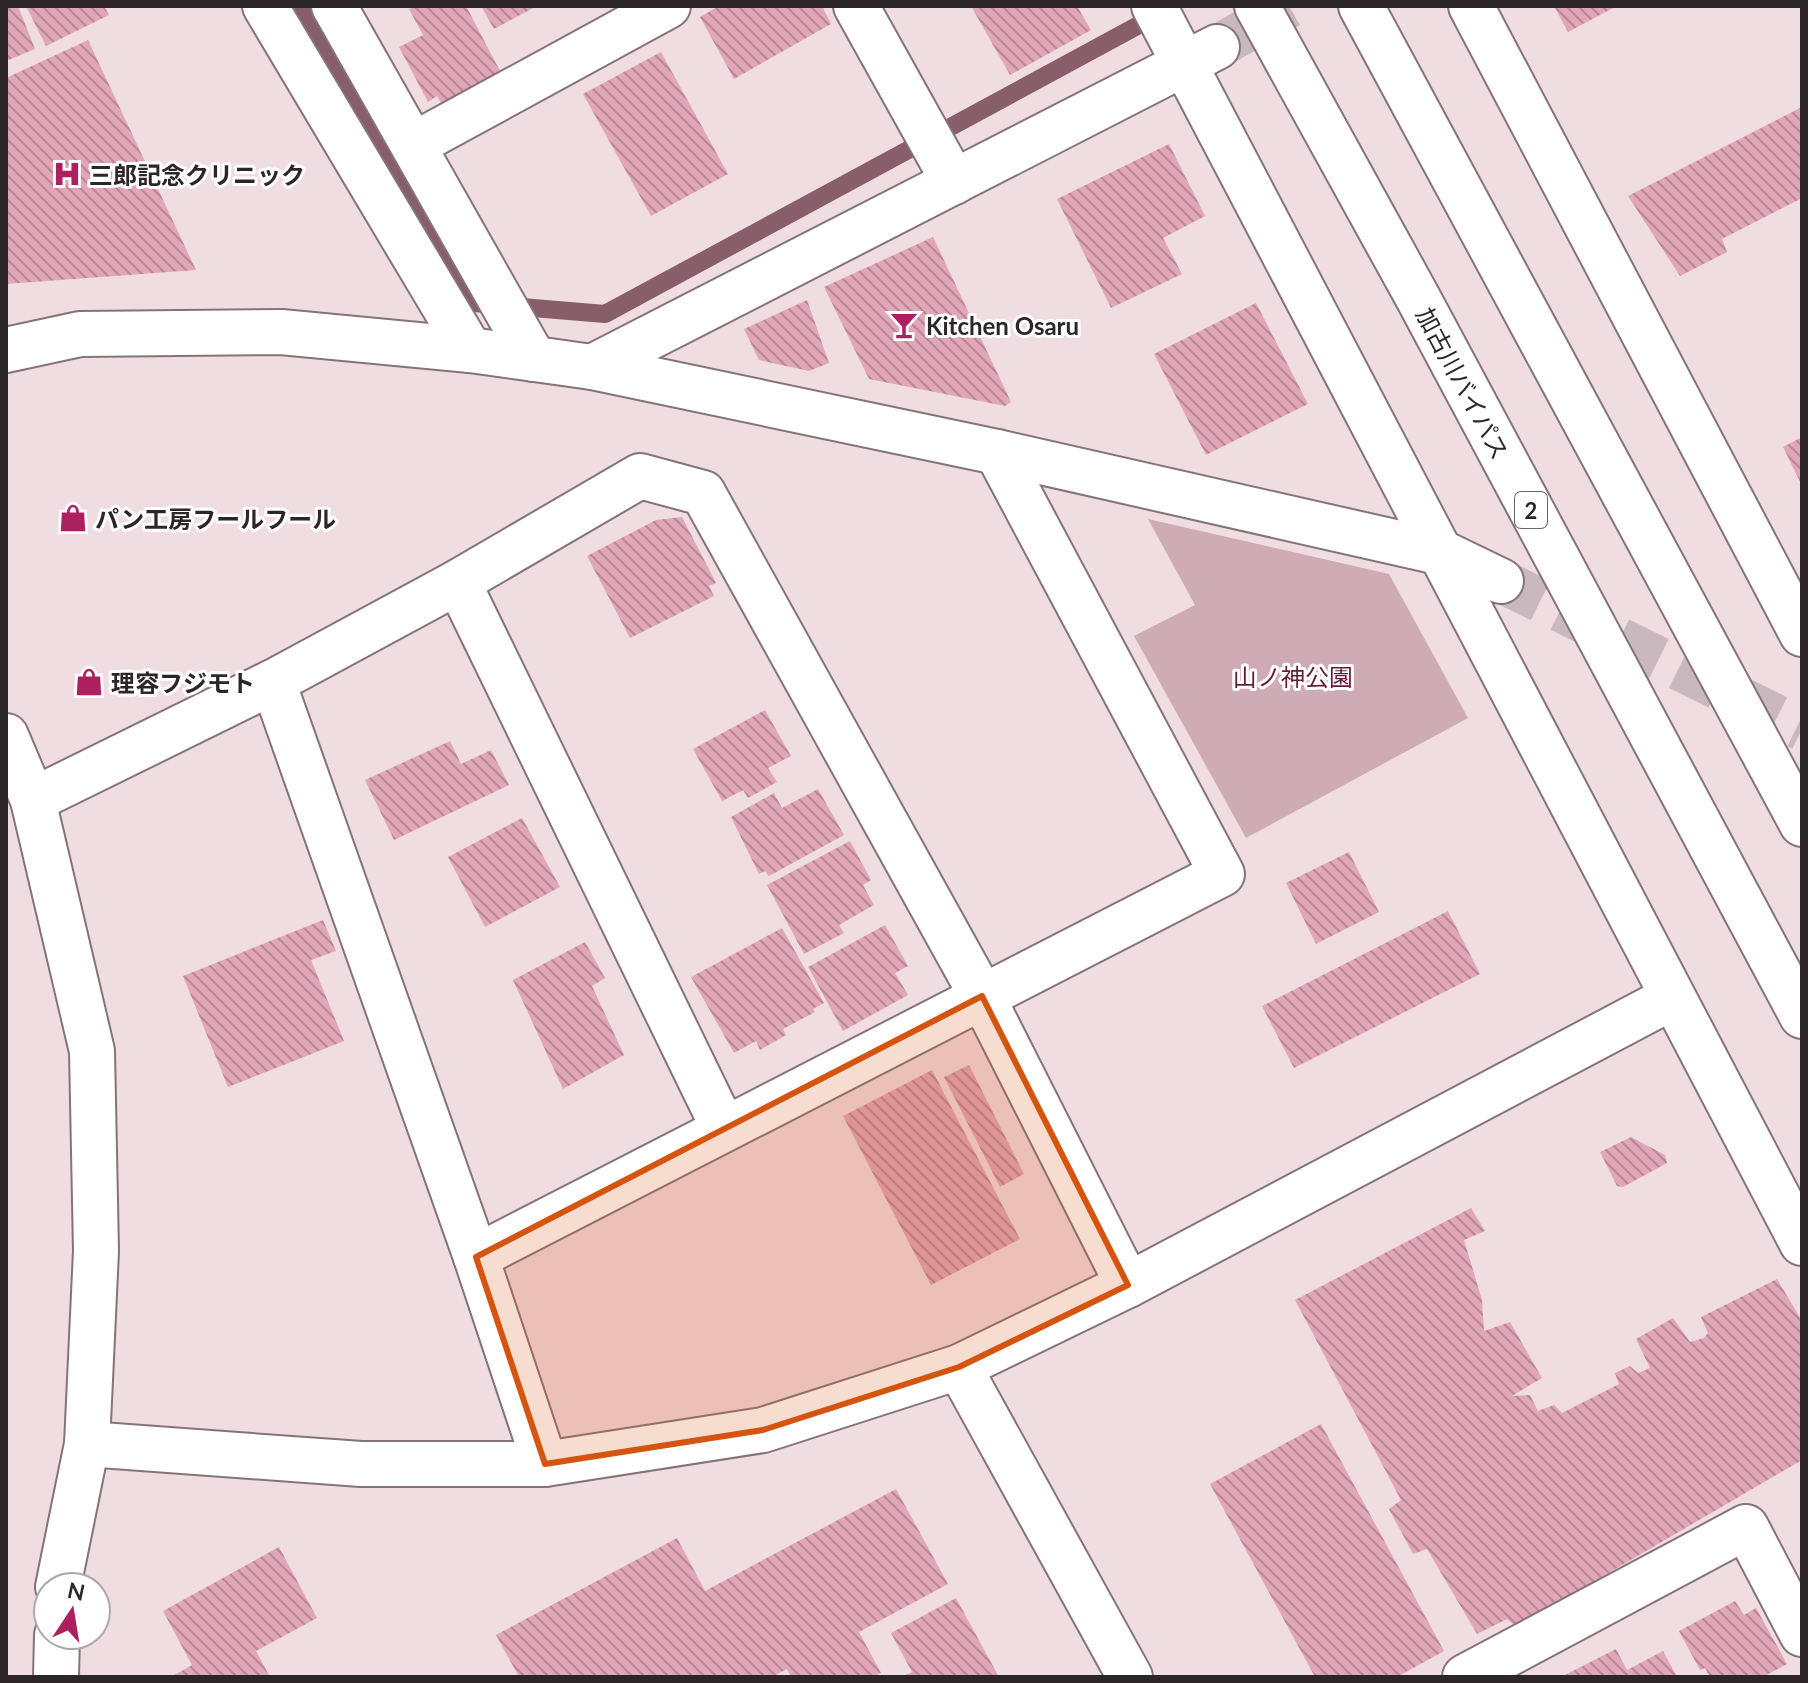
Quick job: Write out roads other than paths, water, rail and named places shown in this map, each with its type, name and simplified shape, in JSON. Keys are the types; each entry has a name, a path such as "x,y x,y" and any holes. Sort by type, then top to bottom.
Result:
{"main road":[{"path":"265,6 470,350"},
{"path":"334,6 534,359"},
{"path":"413,145 668,6"},
{"path":"856,6 954,182"},
{"path":"1154,6 1202,56 1443,553 1671,998 1802,1243"},
{"name":"加古川バイパス","path":"1257,6 1418,298 1802,1016"},
{"path":"1361,6 1802,824"},
{"path":"1471,6 1802,634"},
{"path":"592,367 1202,56"},
{"path":"6,350 80,334 281,332 470,350 592,367 997,452 1443,553 1501,581"},
{"path":"476,1257 1222,874 997,452"},
{"path":"33,800 273,682 458,582 640,476 703,493 982,996 1128,1285"},
{"path":"458,582 724,1129"},
{"path":"273,682 476,1257 545,1464"},
{"path":"6,736 33,800 92,1051 96,1251 87,1444 61,1571"},
{"path":"87,1444 361,1464 545,1464 763,1430 959,1367 1128,1285 1671,998"},
{"path":"959,1367 1130,1677"},
{"path":"1475,1675 1746,1527 1802,1634"},
{"path":"56,1677 57,1651"}],"waterway":[{"path":"303,6 474,303 605,314 1161,13"}],"tunnel":[{"path":"1217,47 1289,6"},
{"path":"1501,581 1802,729"}],"place":[{"name":"三郎記念クリニック","path":"67,174"},
{"name":"Kitchen Osaru","path":"904,325"},
{"name":"パン工房フールフール","path":"73,518"},
{"name":"理容フジモト","path":"89,682"}],"park label":[{"name":"山ノ神公園","path":"1293,676"}]}
